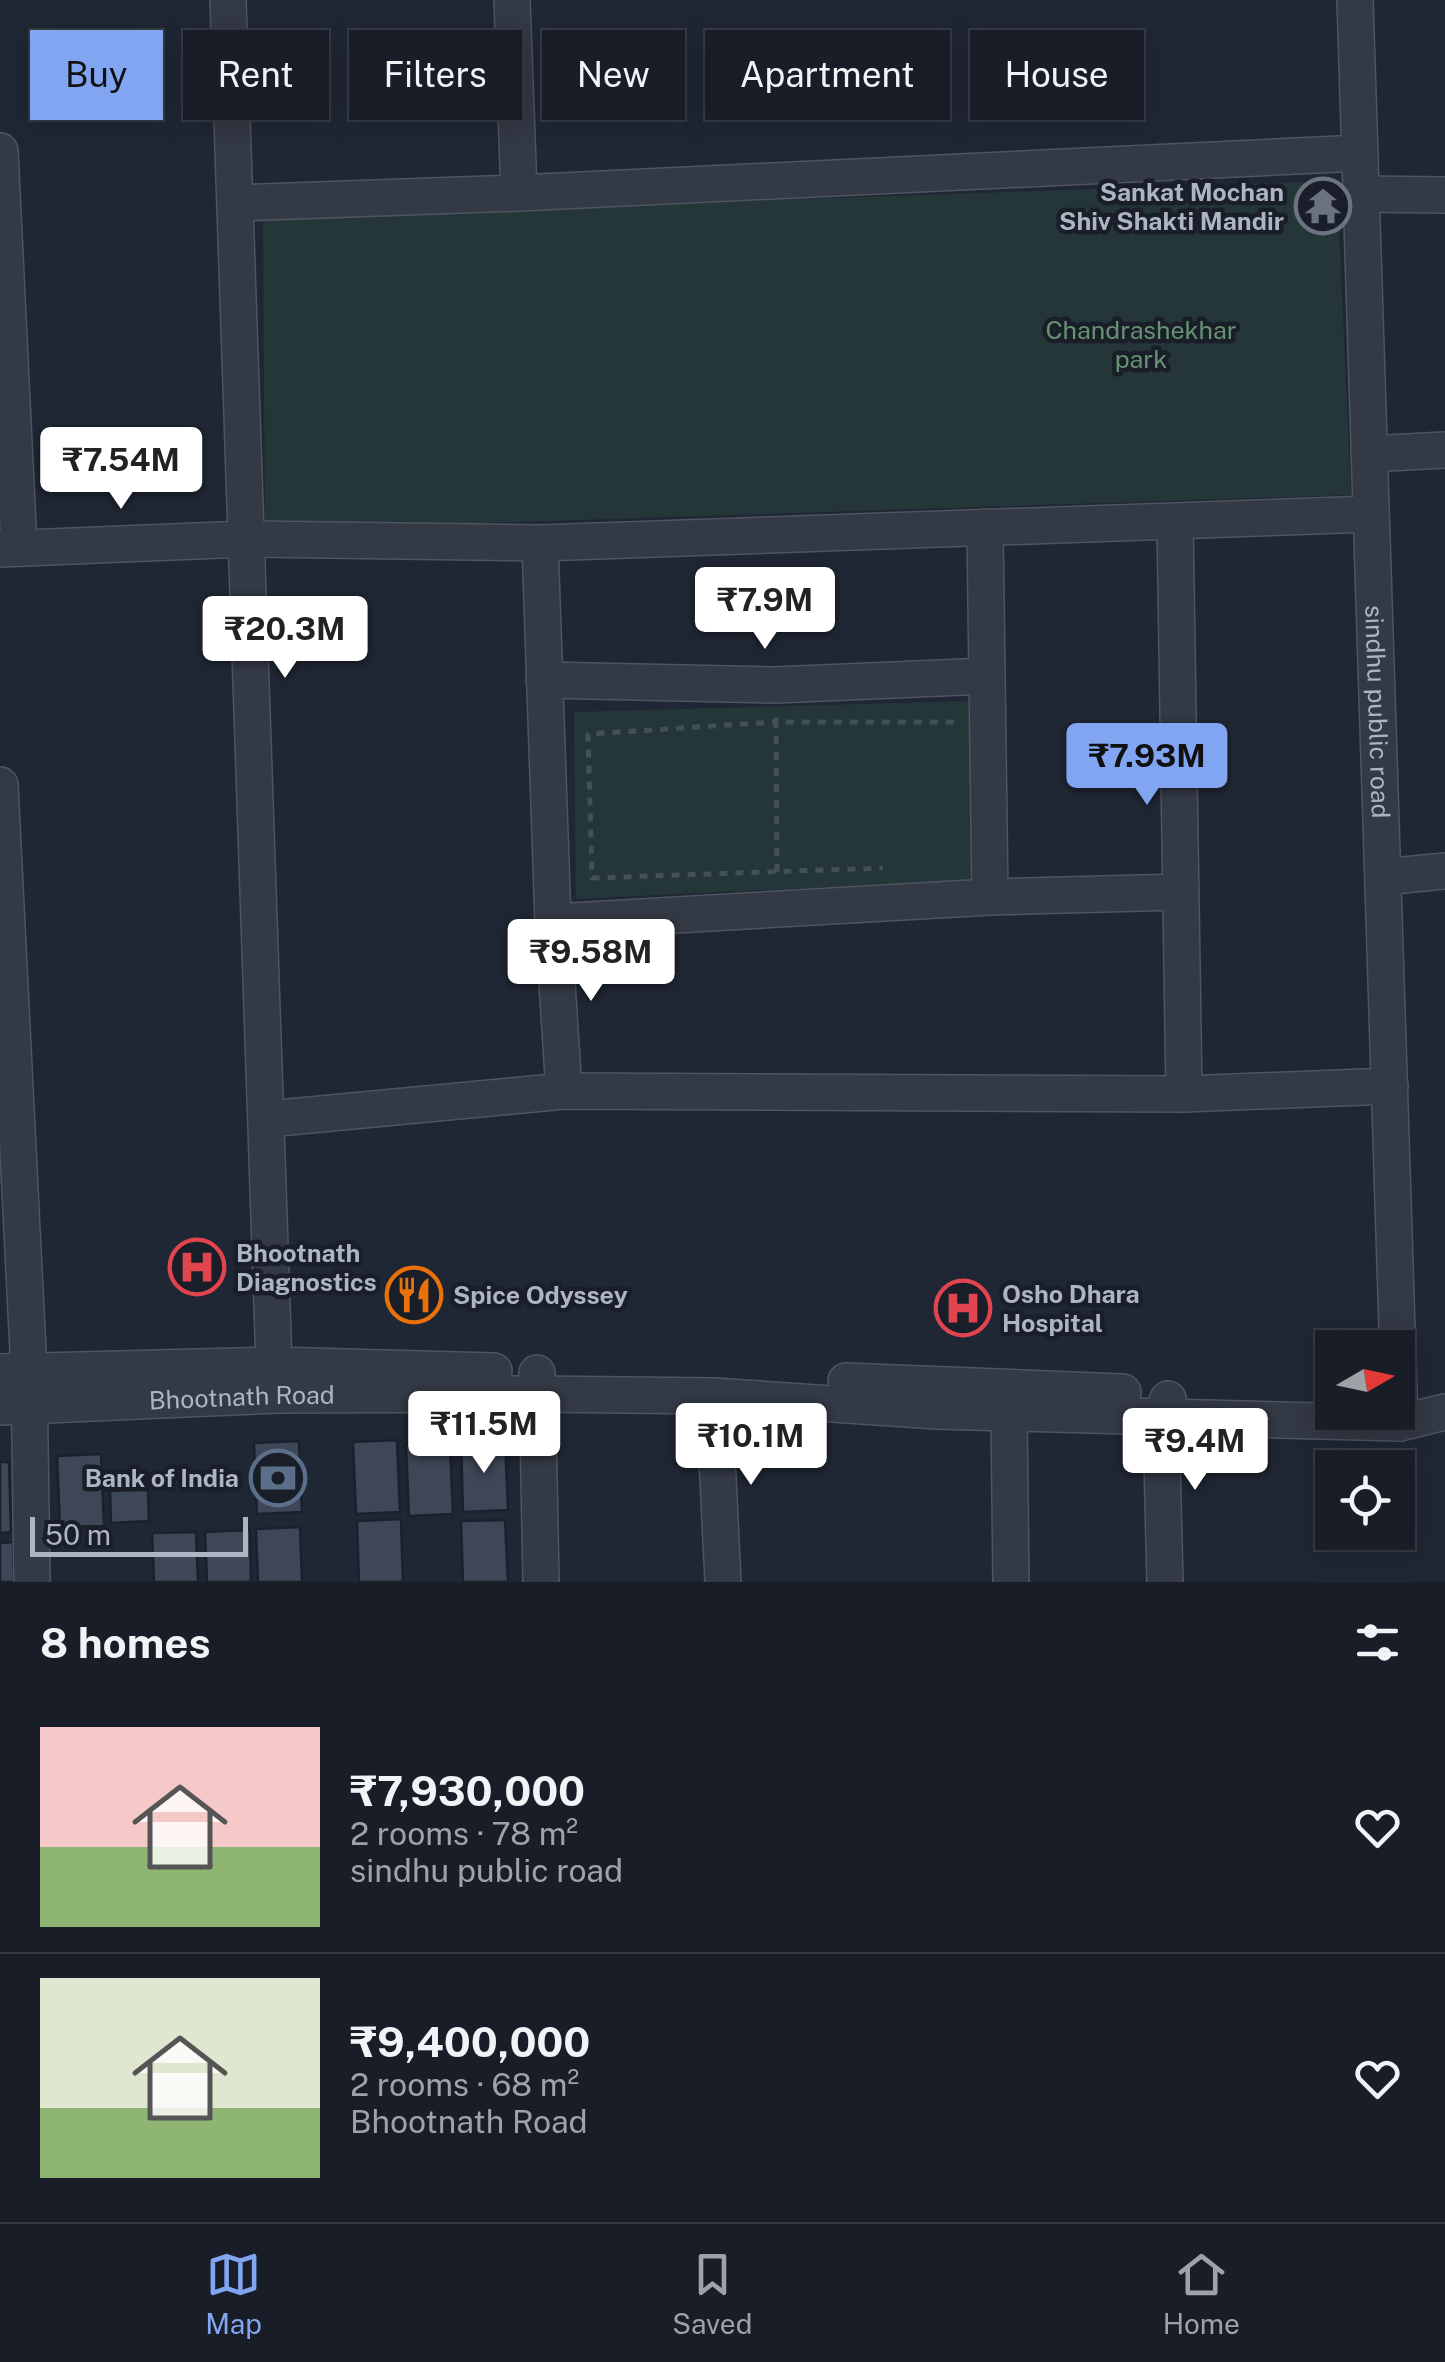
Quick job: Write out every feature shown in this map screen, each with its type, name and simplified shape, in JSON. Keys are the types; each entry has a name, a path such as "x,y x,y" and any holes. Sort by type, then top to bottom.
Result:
{"street":[{"path":"228,0 276,1380"},
{"path":"512,0 519,193"},
{"name":"sindhu public road","path":"1355,0 1397,1330"},
{"path":"0,150 10,548 245,540 540,543 1372,514"},
{"path":"236,203 1360,153"},
{"path":"1361,194 1445,195"},
{"path":"1370,454 1445,450"},
{"path":"1176,520 1184,1094"},
{"path":"985,527 990,897"},
{"path":"540,543 553,922 564,1091"},
{"path":"544,680 775,684 987,676"},
{"path":"0,785 15,1390 32,1582"},
{"path":"1383,877 1445,871"},
{"path":"553,922 990,897 1181,892"},
{"path":"268,1119 564,1091 1184,1094 1390,1086"},
{"name":"Bhootnath Road","path":"15,1390 276,1380 537,1383 1165,1406 1315,1407"},
{"path":"537,1383 541,1582"},
{"name":"Bhootnath Road","path":"537,1383 1009,1413 1315,1399"},
{"path":"714,1396 722,1582"},
{"name":"Bhootnath Road","path":"1415,1406 1445,1404"},
{"path":"1165,1406 1165,1582"},
{"name":"Bhootnath Road","path":"1415,1409 1445,1412"},
{"path":"1009,1413 1011,1582"}],"path":[{"path":"775,684 778,872"},
{"path":"890,868 592,878 588,734 776,722 962,722"}],"green space":[{"name":"Chandrashekhar park","path":"1337,181 1351,495 265,530 263,217"},
{"path":"970,701 975,880 576,899 574,712"}],"building":[{"path":"505,1439 508,1510 463,1512 461,1441"},
{"path":"397,1440 400,1512 356,1514 353,1442"},
{"name":"Bank of India","path":"299,1441 302,1512 257,1514 254,1443"},
{"path":"450,1442 453,1514 409,1516 406,1444"},
{"path":"101,1454 104,1526 60,1527 57,1456"},
{"path":"0,1462 9,1462 11,1532 0,1533"},
{"path":"148,1489 149,1521 111,1523 110,1491"},
{"path":"401,1519 403,1582 359,1582 357,1521"},
{"path":"505,1520 508,1582 463,1582 461,1521"},
{"path":"300,1527 302,1582 258,1582 256,1529"},
{"path":"250,1530 251,1582 207,1582 205,1532"},
{"path":"196,1532 198,1582 154,1582 152,1533"},
{"path":"13,1542 14,1582 0,1582 0,1543"}],"place":[{"name":"Sankat Mochan Shiv Shakti Mandir","path":"1323,206"},
{"name":"Bhootnath Diagnostics","path":"197,1267"},
{"name":"Spice Odyssey","path":"414,1295"},
{"name":"Osho Dhara Hospital","path":"963,1308"},
{"name":"Bank of India","path":"278,1478"}]}
